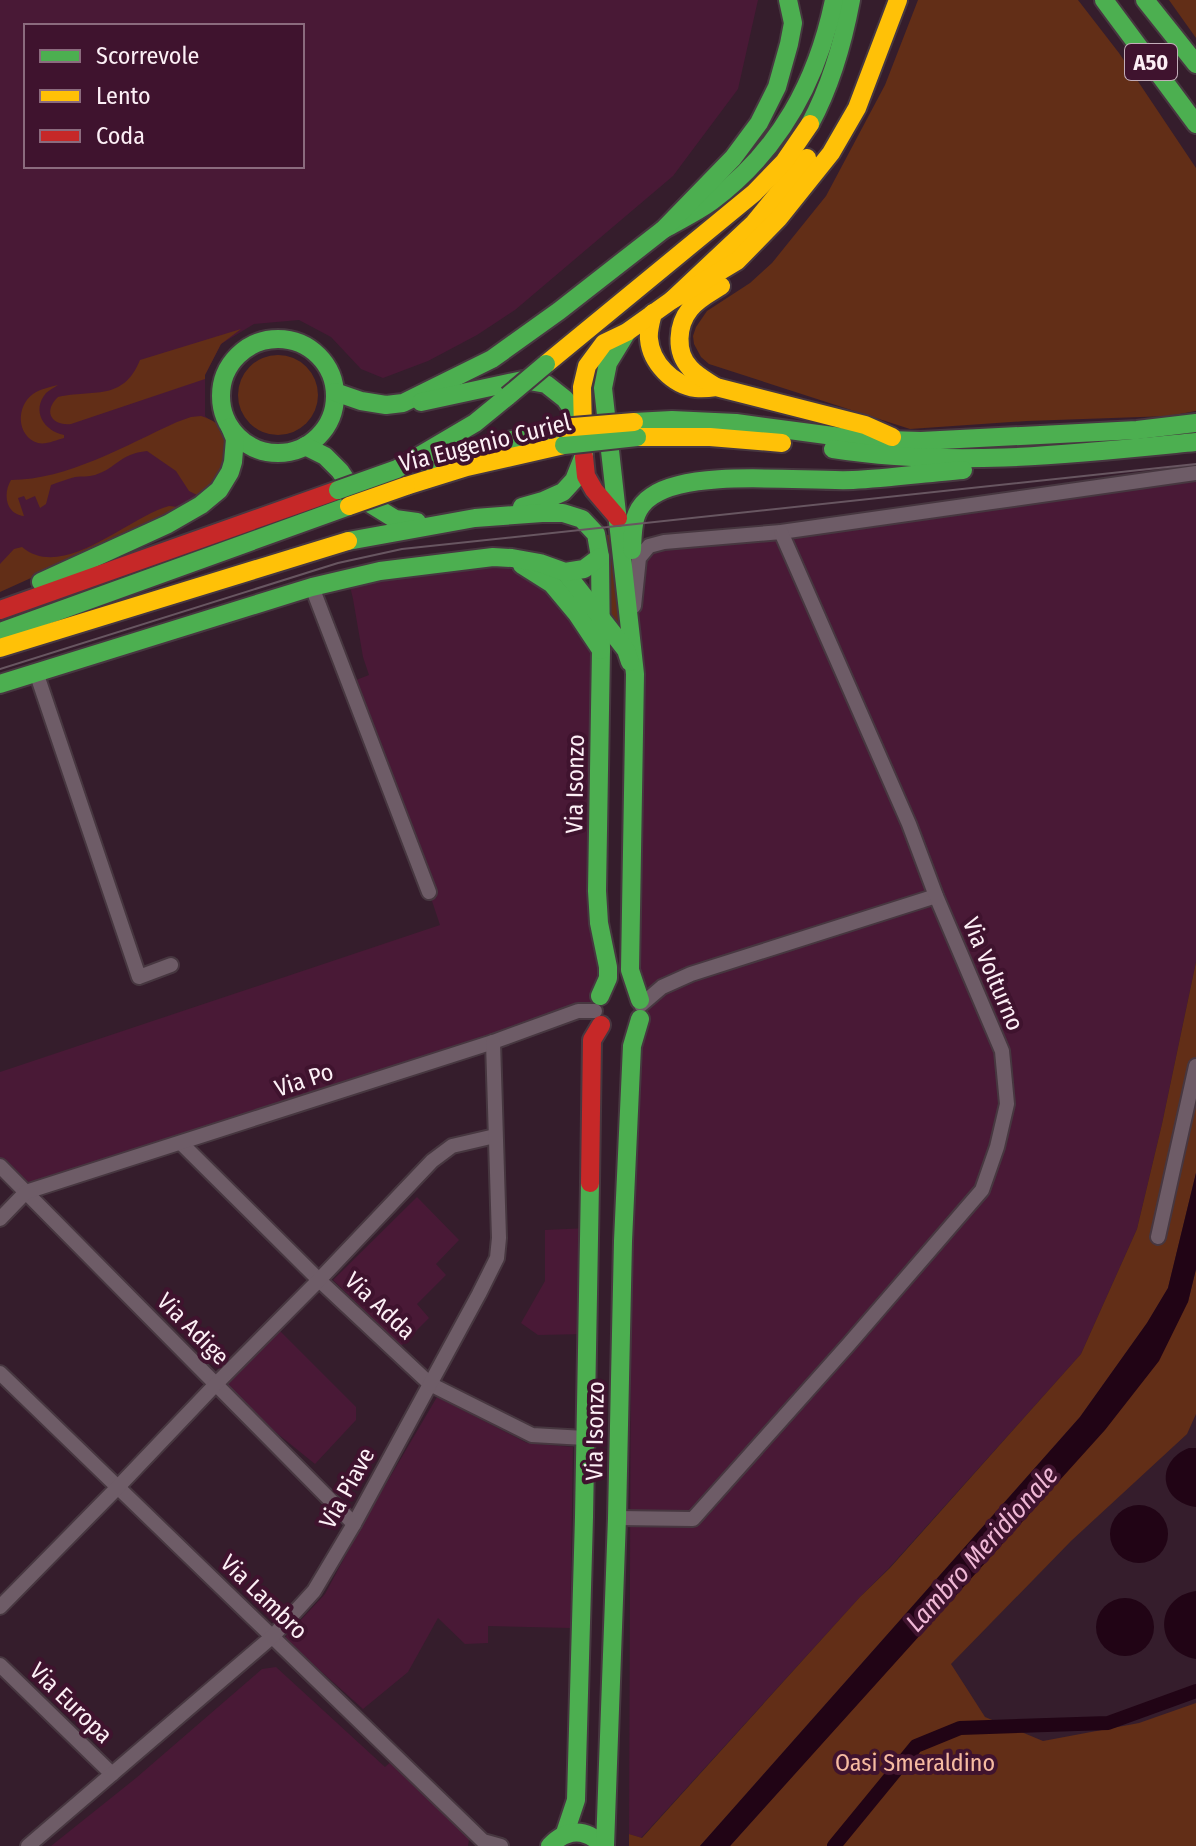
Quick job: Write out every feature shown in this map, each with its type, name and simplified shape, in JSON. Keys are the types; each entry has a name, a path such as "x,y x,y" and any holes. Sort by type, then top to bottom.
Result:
{"main road":[{"path":"403,403 492,359 559,311 664,229 733,158 759,123 777,87 793,23 788,0"},
{"path":"664,229 712,202 748,171 777,137 798,103 819,57 834,0"},
{"path":"397,469 475,423 742,205 787,159 808,129 823,99 844,38 851,0"},
{"path":"672,300 748,229 820,140 839,108 859,44 868,0"},
{"path":"618,518 586,476 582,387 587,366 604,343 627,332 672,300 737,261 779,218 831,153 857,108 898,0"},
{"name":"A50","path":"1104,0 1196,124"},
{"name":"A50","path":"1145,0 1196,64"},
{"path":"716,387 694,372 684,359 679,335 685,315 694,305 759,258 787,224 819,169"},
{"path":"653,313 649,335 651,352 675,381 696,388 716,387 865,425 900,440"},
{"name":"Via Isonzo","path":"604,1846 617,1518 623,1226 632,1046 640,1008 630,970 635,674 603,388 608,363 627,332"},
{"path":"0,599 168,524 201,505 219,490 230,472 235,439 226,420 221,391 231,363 242,351 270,339 301,343 325,363 332,377 334,408 328,424 305,446 288,452 269,453 252,447 237,436 226,420"},
{"path":"335,392 386,405 424,401 523,380 551,387 565,399 583,431"},
{"name":"Via Eugenio Curiel","path":"636,430 672,420 736,423 856,439 945,440 1137,430 1196,423"},
{"name":"Via Eugenio Curiel","path":"0,610 397,469 454,453 563,436 636,430 736,438 877,456 931,458 1045,457 1196,442"},
{"name":"Via Eugenio Curiel","path":"0,632 406,486 563,436"},
{"path":"305,446 325,456 340,471 356,495 395,519 430,525"},
{"path":"0,648 335,544 475,518 543,501 563,492 574,480 584,455"},
{"path":"631,638 634,517 642,504 665,489 678,484 735,479 852,480 996,466 1045,457"},
{"name":"Via Isonzo","path":"475,518 563,513 582,519 596,534 600,557 597,891 608,978 592,1040 576,1800 565,1833"},
{"path":"0,684 348,578 493,557 540,563 565,572 584,569 600,557"},
{"path":"512,558 552,584 601,650"},
{"path":"565,572 601,618"},
{"name":"Via Isonzo","path":"601,618 626,650 635,674"},
{"path":"618,986 631,990 640,1008 635,1025 622,1032 614,1032 599,1010 605,990 618,986"},
{"path":"550,1846 556,1838 574,1831 593,1835 604,1846"}],"street":[{"path":"631,638 639,558 649,546 781,532 1196,473"},
{"name":"Via Volturno","path":"617,1518 693,1519 982,1190 997,1147 1007,1104 1002,1051 909,824 781,532"},
{"path":"312,587 429,892"},
{"path":"36,672 139,977 171,965"},
{"path":"640,1008 662,987 691,974 936,896"},
{"name":"Via Po","path":"26,1192 493,1042 578,1011 599,1010"},
{"name":"Via Piave","path":"28,1846 273,1636 314,1591 354,1524 497,1258 493,1042"},
{"path":"1158,1237 1196,1066"},
{"path":"0,1607 432,1161 452,1146 495,1136"},
{"name":"Via Adda","path":"181,1143 319,1280 430,1384 532,1435 585,1438"},
{"name":"Via Adige","path":"0,1166 354,1524"},
{"path":"0,1219 26,1192"},
{"name":"Via Lambro","path":"0,1373 483,1841 501,1846"},
{"name":"Via Europa","path":"0,1665 112,1774"}],"shaded area":[{"path":"0,0 758,0 738,89 673,176 515,310 477,335 428,361 383,378 361,369 331,337 299,320 254,324 221,344 205,375 205,416 222,430 215,480 181,510 0,591"},
{"path":"1196,479 1196,962 1137,1229 1081,1354 641,1838 629,1834 632,1057 641,1014 630,970 639,558 649,546"},
{"path":"493,557 552,584 601,650 604,950 596,1005 26,1192 0,1167 0,1072 440,925 348,683 369,675 348,578"},
{"path":"417,1197 459,1240 436,1264 446,1275 417,1304 429,1318 401,1346 333,1280"},
{"path":"588,1228 587,1334 538,1335 521,1323 545,1281 545,1230"},
{"path":"274,1325 356,1407 356,1420 315,1464 216,1384"},
{"path":"437,1397 527,1443 573,1447 570,1628 488,1626 488,1643 465,1644 438,1618 408,1672 363,1709 284,1638 325,1594"},
{"path":"276,1667 385,1767 394,1759 470,1834 468,1846 51,1846 136,1778 262,1669"}],"green space":[{"path":"918,0 1078,0 1119,53 1196,168 1196,411 1169,416 910,429 709,364 701,357 693,336 707,311 750,283 772,263 826,196 885,85"},
{"path":"1169,0 1196,0 1196,38"},
{"path":"241,329 221,344 205,379 71,424 58,423 51,416 51,407 58,397 116,388 133,373 140,360"},
{"path":"278,355 293,358 306,367 315,380 318,395 315,410 306,423 293,432 278,435 263,432 250,423 241,410 238,395 241,380 250,367 263,358"},
{"path":"58,385 46,393 40,413 46,425 64,435 64,438 38,443 22,428 21,413 27,399 36,392"},
{"path":"201,416 218,425 226,447 218,478 211,488 199,496 189,491 176,471 147,451 130,455 95,475 75,477 51,485 46,504 40,508 35,496 26,500 24,496 18,498 24,516 9,507 7,497 11,480 75,468 177,422"},
{"path":"169,506 180,509 0,592 0,564 14,549 22,547 38,556 56,557 76,552"},
{"path":"605,535 612,535 626,637 607,616"},
{"path":"1196,962 1196,1173 1168,1288 1147,1323 1080,1417 700,1846 629,1846 629,1834 642,1838 1081,1354 1137,1229"},
{"name":"Oasi Smeraldino","path":"1196,1269 1196,1414 1187,1434 1071,1541 951,1664 985,1717 1043,1741 1139,1723 1196,1703 1196,1846 730,1846 945,1606 1188,1302"}],"water":[{"name":"Lambro Meridionale","path":"1196,1173 1196,1269 1188,1302 1159,1361 1105,1430 730,1846 700,1846 1080,1417 1168,1288"},
{"path":"1189,1448 1196,1448 1196,1507 1175,1498 1166,1480 1171,1462"},
{"path":"1139,1505 1160,1513 1168,1534 1160,1555 1139,1563 1118,1555 1110,1534 1118,1513"},
{"path":"1196,1591 1196,1659 1172,1646 1164,1625 1172,1603 1182,1595"},
{"path":"1125,1598 1146,1606 1154,1627 1146,1648 1125,1656 1104,1648 1096,1627 1104,1606"}],"waterway":[{"path":"834,1846 916,1746 960,1728 1108,1723 1196,1691"}],"tram line":[{"path":"0,669 338,563 402,549 1196,464"}],"traffic: fast":[{"path":"335,392 361,401 386,405 403,403 492,359 664,229 733,158 759,123 777,87 789,44 793,23 788,0"},
{"path":"664,229 712,201 736,181 776,137 806,86 827,30 834,0"},
{"path":"810,124 835,64 851,0"},
{"path":"1104,0 1196,124"},
{"path":"1145,0 1196,64"},
{"path":"627,332 608,363 603,388 635,674 630,970 640,1000"},
{"path":"278,339 300,343 318,356 331,374 335,396 331,418 318,436 300,449 278,453 256,449 238,436 225,418 221,396 225,374 238,356 256,343 278,339"},
{"path":"508,396 546,364"},
{"path":"421,402 523,380 546,384 565,399 583,431 584,455 574,480 563,492 522,507"},
{"path":"397,469 475,423 508,396"},
{"path":"634,422 736,423 856,439 921,441 1137,430 1196,423"},
{"path":"41,582 168,524 201,505 219,490 230,472 235,439 230,427"},
{"path":"422,462 561,428"},
{"path":"564,445 637,437"},
{"path":"833,449 878,455 969,458 1060,454 1196,442"},
{"path":"305,446 325,456 340,471 356,495 395,519 417,522"},
{"path":"338,490 397,469"},
{"path":"632,550 637,513 645,501 670,487 720,479 853,480 963,470"},
{"path":"0,632 349,506"},
{"path":"348,541 475,518 542,513 563,513 582,519 596,534 600,557 601,650 597,891 599,923 608,967 608,978 600,996"},
{"path":"0,684 312,587 380,571 493,557 540,563 565,572 584,569 600,557"},
{"path":"522,565 552,584 601,650"},
{"path":"565,572 626,650 630,662"},
{"path":"605,1846 623,1241 632,1046 640,1019"},
{"path":"565,1833 576,1800 590,1183"},
{"path":"550,1846 563,1836 576,1832 590,1836 603,1846"}],"traffic: slow":[{"path":"583,431 582,387 587,366 604,343 627,332 672,300 737,261 779,218 831,153 857,108 898,0"},
{"path":"546,364 754,193 784,162 810,124"},
{"path":"672,300 754,223 807,158"},
{"path":"716,387 685,362 680,347 680,330 690,309 721,286"},
{"path":"653,313 649,339 654,356 665,371 679,382 696,388 716,387 865,425 892,437"},
{"path":"561,428 634,422"},
{"path":"637,437 710,437 782,443"},
{"path":"406,486 467,467 564,445"},
{"path":"349,506 406,486"},
{"path":"0,648 348,541"}],"traffic: jam":[{"path":"584,457 586,476 618,518"},
{"path":"0,610 338,490"},
{"path":"590,1183 592,1040 601,1025"}]}
